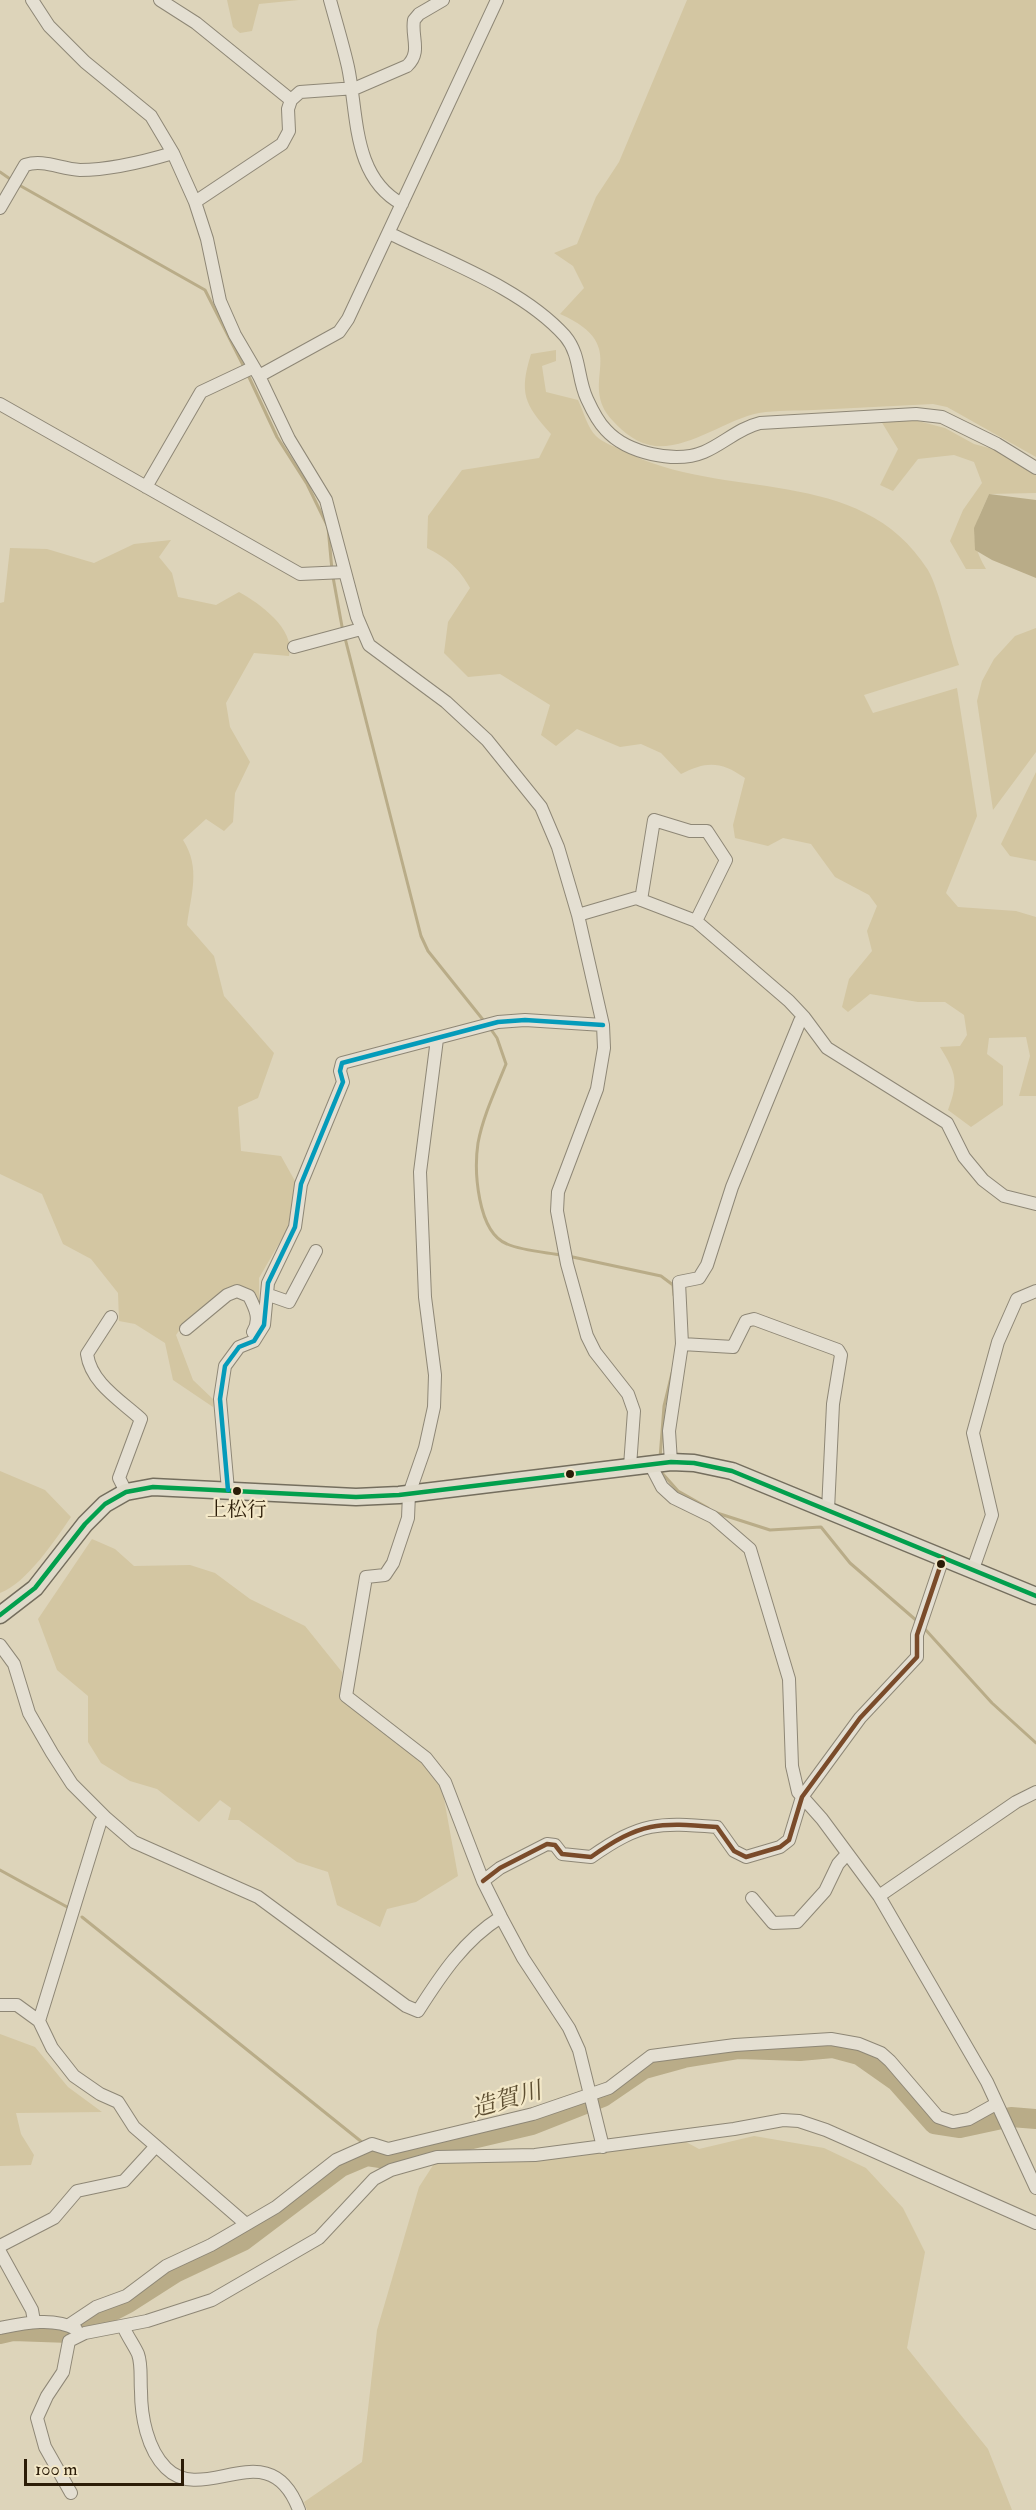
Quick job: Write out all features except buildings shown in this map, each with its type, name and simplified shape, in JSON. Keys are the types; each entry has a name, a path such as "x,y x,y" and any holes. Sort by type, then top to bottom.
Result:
{"main road":[{"path":"0,1615 35,1587 85,1524 105,1504 126,1492 153,1487 356,1497 409,1494 661,1463 694,1463 732,1471 1036,1596"}],"street":[{"path":"32,0 50,26 85,62 152,116 173,153 195,202 207,239 220,301 289,439 326,500 356,630 369,645 446,702 487,740 541,807 558,847 578,915 603,1025 604,1048 597,1089 558,1192 557,1211 567,1264 588,1336 596,1352 628,1394 634,1411 630,1467"},
{"path":"160,0 196,23 291,100"},
{"path":"330,0 348,70 364,160 373,179 394,200 402,204"},
{"path":"195,202 282,144 290,131 288,109 291,100 300,92 350,86 356,88 407,66 414,60 416,50 414,20 419,14 443,0"},
{"path":"146,487 201,392 256,372 339,332 348,319 497,0"},
{"path":"0,208 25,165 36,161 80,170 173,153"},
{"path":"388,233 515,295 550,322 566,337 578,357 584,391 606,430 621,443 640,451 665,455 693,455 760,423 916,414 942,417 956,423 1036,468"},
{"path":"0,404 300,574 323,574 345,578"},
{"path":"294,647 356,630"},
{"path":"641,900 654,820 690,831 707,831 726,860 696,921"},
{"path":"578,915 636,898 696,921 804,1017 827,1048 946,1123 964,1157 983,1180 1004,1196 1036,1204"},
{"path":"804,1017 800,1021 732,1187 707,1265 699,1278 679,1282 682,1344 669,1431 661,1463 662,1487 674,1498 713,1517 750,1549 789,1679 792,1767 798,1792 879,1896 987,2082 1036,2188"},
{"path":"228,1490 222,1444 222,1382 225,1366 239,1347 254,1341 264,1325 268,1282 295,1227 301,1184 343,1082 342,1064 498,1022 525,1020 603,1025"},
{"path":"437,1039 420,1172 425,1297 435,1375 434,1407 425,1448 409,1494 408,1518 393,1563 385,1575 366,1577 346,1696 426,1758 445,1782 483,1881 523,1958 569,2028 579,2050 603,2147"},
{"path":"268,1295 289,1302 316,1251"},
{"path":"186,1329 227,1295 237,1291 249,1296 256,1311 257,1324 251,1336 254,1341"},
{"path":"973,1569 992,1515 973,1433 998,1342 1017,1299 1036,1291"},
{"path":"111,1317 87,1354 89,1365 97,1380 141,1419 119,1478 126,1492"},
{"path":"682,1344 733,1347 746,1322 754,1319 838,1350 841,1355 833,1404 828,1510"},
{"path":"483,1881 500,1868 547,1844 555,1845 562,1854 591,1857 627,1833 667,1823 717,1827 734,1851 746,1857 780,1847 789,1840 802,1797 860,1718 917,1657 917,1635 943,1558"},
{"path":"0,1645 14,1664 29,1713 52,1753 72,1784 105,1817 134,1842 258,1897 349,1967 405,2006 418,2011 458,1952 501,1917"},
{"path":"879,1896 1016,1802 1036,1792"},
{"path":"39,2021 100,1823 105,1817"},
{"path":"752,1898 773,1923 797,1922 825,1891 838,1864 847,1854"},
{"path":"0,2005 17,2005 39,2021 52,2048 74,2076 100,2094 118,2102 134,2127 246,2224"},
{"path":"70,2493 45,2446 37,2418 63,2372 69,2341 96,2307 126,2296 166,2266 211,2246 276,2207 336,2160 372,2144 388,2149 592,2101 651,2056 735,2045 831,2039 859,2044 880,2053 938,2117 953,2122 1000,2113"},
{"path":"0,2328 34,2321 77,2329 123,2326 212,2300 319,2238 374,2179 391,2170 437,2157 535,2155 734,2130 783,2120 799,2121 825,2130 1036,2223"},
{"path":"0,2246 54,2218 77,2191 124,2181 156,2146"},
{"path":"0,2252 32,2310 34,2321"},
{"path":"123,2326 138,2354 145,2428 166,2469 190,2480 199,2481 243,2471 266,2474 289,2489 300,2510"}],"shaded area":[{"path":"227,0 299,0 259,4 252,31 240,33 233,27"},
{"path":"687,0 1036,0 1036,457 947,407 933,404 759,413 682,443 668,446 643,443 627,434 613,421 603,406 599,392 600,352 595,339 582,326 560,314 584,288 573,266 554,253 577,244 596,197 619,162"},
{"path":"556,350 556,361 542,366 546,392 578,400 591,429 602,441 663,467 828,499 866,513 899,536 928,570 941,602 959,665 864,695 873,713 957,688 977,816 946,893 958,907 1016,911 1036,917 1036,1096 1019,1096 1030,1056 1026,1037 989,1038 987,1054 1003,1066 1003,1105 971,1127 948,1110 955,1084 950,1064 940,1047 960,1046 967,1035 964,1015 945,1002 918,1002 870,994 848,1012 842,1007 849,979 872,951 867,931 877,906 869,895 835,877 811,844 783,838 768,846 735,838 733,825 745,778 728,768 713,765 698,767 681,774 661,753 641,744 620,747 577,729 556,746 541,735 550,705 500,674 468,677 444,653 448,622 470,588 452,564 427,548 428,516 462,470 539,458 551,434 530,406 526,397 525,379 531,354"},
{"path":"881,421 918,421 945,428 974,444 1004,452 1036,473 1036,493 989,494 975,531 976,548 986,569 966,569 950,541 963,510 982,483 974,462 954,455 918,459 893,491 880,485 898,449"},
{"path":"989,494 1036,500 1036,578 992,560 975,550 974,528"},
{"path":"171,540 159,557 172,573 178,597 216,605 239,592 274,618 282,627 290,646 289,656 254,653 226,703 230,727 250,762 235,793 233,822 224,831 206,819 183,840 189,850 193,871 187,925 214,956 224,996 274,1053 258,1098 238,1107 241,1151 281,1156 295,1181 288,1228 259,1278 259,1300 244,1287 228,1287 186,1321 176,1335 193,1380 214,1400 213,1407 173,1380 165,1343 135,1324 119,1321 118,1293 91,1259 63,1244 42,1194 0,1174 0,603 4,602 10,548 47,549 94,563 134,544"},
{"path":"1036,628 1036,752 993,810 977,701 982,681 994,659 1015,636"},
{"path":"1036,772 1036,861 1010,856 1001,844"},
{"path":"0,1471 45,1490 71,1517 49,1549 30,1571 10,1588 0,1593"},
{"path":"92,1539 115,1549 134,1566 190,1565 215,1573 250,1599 305,1626 342,1672 341,1699 423,1760 441,1782 458,1876 416,1902 387,1909 380,1927 337,1905 328,1872 297,1862 239,1820 228,1820 231,1808 220,1800 199,1822 157,1789 130,1781 101,1763 88,1742 88,1696 57,1670 38,1619"},
{"path":"0,2034 35,2047 68,2087 102,2112 16,2113 21,2134 34,2155 31,2165 0,2166"},
{"path":"675,2136 699,2149 754,2136 824,2148 866,2168 903,2208 925,2252 907,2348 988,2449 1012,2510 307,2510 304,2502 362,2462 377,2330 419,2187 439,2156 467,2157"}],"waterway":[{"path":"0,172 13,181"},
{"path":"19,185 205,290 245,369"},
{"path":"248,375 277,437 307,484 328,527 332,570"},
{"path":"333,577 343,632"},
{"path":"345,638 421,936 428,951 484,1021"},
{"path":"490,1028 497,1038 506,1064 486,1113 478,1143 478,1184 484,1214 489,1227 507,1244 527,1250 562,1255"},
{"path":"568,1256 661,1276 673,1285 674,1295"},
{"path":"660,1458 664,1406 672,1373"},
{"path":"662,1473 678,1491 708,1508"},
{"path":"717,1513 770,1530 821,1527 850,1563 917,1621"},
{"path":"924,1628 992,1703 1036,1743"},
{"path":"0,1870 69,1908"},
{"path":"82,1917 363,2143"},
{"name":"造賀川","path":"0,2334 13,2331 70,2333 128,2303 175,2273 243,2241 341,2167 367,2156 387,2159 532,2125 603,2097 644,2069 684,2058 739,2049 800,2051 833,2048 859,2055 896,2081 934,2124 960,2128 1011,2117 1036,2119"},
{"name":"造賀川","path":"371,2150 380,2158"}],"transit line":[{"path":"228,1490 220,1399 225,1366 239,1347 254,1341 264,1325 268,1283 295,1227 301,1184 343,1082 340,1071 342,1063 498,1022 525,1020 603,1025"},
{"path":"0,1615 35,1588 85,1524 105,1504 126,1492 153,1487 356,1497 399,1495 671,1462 694,1463 732,1471 1036,1596"},
{"path":"483,1881 500,1868 547,1844 555,1845 562,1854 591,1857 623,1837 637,1831 664,1825 717,1827 734,1851 746,1857 780,1847 789,1840 802,1797 860,1718 917,1657 917,1635 943,1558"}],"place":[{"name":"上松行","path":"237,1491"}]}
